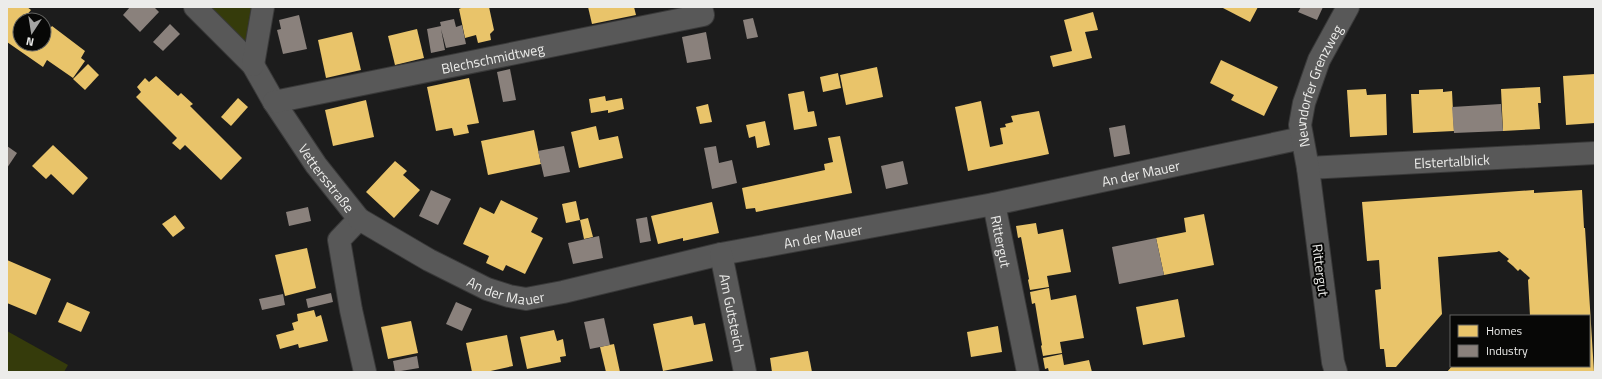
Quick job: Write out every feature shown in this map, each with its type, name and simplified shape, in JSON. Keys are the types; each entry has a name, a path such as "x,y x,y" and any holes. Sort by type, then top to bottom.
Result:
{"street":[{"name":"Vettersstraße","path":"195,7 253,65 274,102 316,165 359,219 339,240 351,310 365,372"},
{"path":"253,65 263,7"},
{"name":"Blechschmidtweg","path":"274,102 703,14 701,7"},
{"name":"Neundorfer Grenzweg","path":"1308,168 1300,125 1304,103 1319,60 1348,7"},
{"name":"An der Mauer","path":"359,219 428,260 487,289 526,299 563,292 721,254 994,204 1302,138"},
{"name":"Elstertalblick","path":"1308,168 1595,153"},
{"name":"Rittergut","path":"1308,168 1333,362 1336,372"},
{"name":"Rittergut","path":"994,204 1028,372"},
{"name":"Am Gutsteich","path":"721,254 745,372"}],"green space":[{"path":"214,7 256,7 250,38 238,41 212,9"},
{"path":"7,331 68,365 64,372 7,372"}],"building: Homes":[{"path":"7,7 27,7 31,10 29,12 12,12 12,45 7,42"},
{"path":"461,7 489,7 494,30 490,34 491,40 478,43 476,35 465,38 459,9"},
{"path":"588,7 634,7 636,15 592,24"},
{"path":"1221,7 1258,7 1250,22"},
{"path":"1093,12 1098,30 1085,32 1092,58 1053,67 1050,56 1072,51 1064,20"},
{"path":"52,26 85,51 81,58 85,61 73,78 47,60 43,67 21,52 52,52"},
{"path":"417,29 424,58 395,65 388,36"},
{"path":"352,32 361,70 326,78 318,40"},
{"path":"1221,60 1278,87 1264,116 1231,100 1234,95 1210,83"},
{"path":"88,64 99,75 85,90 73,79"},
{"path":"877,67 883,97 846,105 840,75"},
{"path":"838,73 841,88 823,92 820,77"},
{"path":"1595,74 1595,123 1566,125 1563,76"},
{"path":"156,76 178,96 181,93 193,104 190,106 242,158 221,180 185,145 180,150 172,143 177,138 136,97 141,92 137,87 145,78 149,82"},
{"path":"469,78 479,123 467,125 469,133 454,136 452,128 436,131 427,87"},
{"path":"1540,87 1541,103 1538,103 1540,129 1503,131 1501,89"},
{"path":"1366,89 1367,95 1386,94 1387,135 1350,137 1347,90"},
{"path":"1443,89 1443,92 1452,91 1454,131 1413,133 1411,94 1419,94 1419,90"},
{"path":"804,91 808,112 814,111 817,126 794,130 788,94"},
{"path":"605,96 606,101 622,98 624,109 608,113 608,110 591,113 589,99"},
{"path":"238,98 248,107 231,126 221,117"},
{"path":"366,100 374,137 333,146 325,110"},
{"path":"981,101 990,147 1003,144 1000,128 1006,127 1005,124 1013,122 1011,116 1039,111 1049,154 968,171 955,107"},
{"path":"708,104 712,122 700,124 696,107"},
{"path":"765,121 770,145 757,148 755,136 749,138 746,125"},
{"path":"596,126 599,140 618,136 623,158 579,168 571,132"},
{"path":"534,130 541,164 488,175 481,141"},
{"path":"840,136 852,193 756,212 755,208 746,209 742,188 825,170 824,164 833,162 828,138"},
{"path":"53,145 88,178 73,195 51,174 46,179 32,166"},
{"path":"395,161 407,171 403,175 420,190 394,218 366,192"},
{"path":"1534,190 1534,193 1582,190 1594,372 1447,372 1451,367 1590,367 1590,315 1530,315 1528,280 1530,278 1520,269 1518,271 1507,261 1509,259 1499,251 1438,257 1442,314 1396,367 1386,367 1384,349 1380,349 1375,290 1381,289 1379,260 1367,261 1362,202"},
{"path":"501,200 538,218 531,232 543,238 525,274 506,265 503,271 486,263 489,256 463,244 480,207 494,214"},
{"path":"576,201 580,220 566,223 562,204"},
{"path":"712,202 719,233 683,241 683,238 658,244 651,216"},
{"path":"1204,214 1214,265 1164,275 1156,238 1186,232 1184,218"},
{"path":"175,215 185,228 173,237 162,224"},
{"path":"588,218 593,237 584,239 580,220"},
{"path":"1036,223 1038,234 1063,229 1071,272 1047,276 1049,287 1030,290 1021,237 1018,238 1016,226"},
{"path":"307,248 316,288 285,296 275,255"},
{"path":"7,260 51,279 36,315 7,303"},
{"path":"1049,288 1051,300 1076,295 1084,338 1060,342 1062,353 1043,356 1035,303 1032,304 1030,292"},
{"path":"1178,299 1185,337 1143,345 1136,307"},
{"path":"67,302 90,312 81,332 58,322"},
{"path":"314,310 316,317 321,315 328,341 299,348 298,344 280,349 276,335 294,330 292,323 298,321 297,314"},
{"path":"692,316 694,325 705,323 713,361 663,371 653,324"},
{"path":"411,321 418,353 388,359 381,327"},
{"path":"998,326 1002,352 971,357 967,332"},
{"path":"554,330 557,341 563,339 566,356 560,357 561,362 527,369 520,337"},
{"path":"507,335 513,366 486,372 472,372 466,343"},
{"path":"614,344 620,372 606,372 600,347"},
{"path":"808,351 812,372 772,372 770,358"},
{"path":"1062,354 1064,365 1089,360 1092,372 1049,372 1048,368 1045,369 1043,358"}],"building: Industry":[{"path":"130,7 154,7 159,12 140,32 123,15"},
{"path":"1301,7 1323,7 1317,20 1298,12"},
{"path":"299,15 307,49 283,54 277,30 281,29 279,20"},
{"path":"753,18 758,37 747,39 743,20"},
{"path":"454,19 456,27 462,25 466,44 446,48 441,29 445,50 431,53 427,29 441,26 440,22"},
{"path":"170,24 180,34 163,51 153,42"},
{"path":"706,32 711,59 687,63 682,37"},
{"path":"510,69 516,100 503,102 497,72"},
{"path":"1501,104 1503,131 1454,133 1452,107"},
{"path":"1125,125 1130,154 1114,157 1109,128"},
{"path":"7,146 17,153 7,168"},
{"path":"564,146 570,172 544,177 538,151"},
{"path":"716,146 719,163 732,160 737,183 712,189 704,148"},
{"path":"903,161 908,184 886,189 881,166"},
{"path":"431,190 451,199 438,225 419,216"},
{"path":"308,207 311,221 289,226 286,212"},
{"path":"647,217 651,241 640,243 636,219"},
{"path":"599,236 603,258 573,264 568,243"},
{"path":"1156,238 1164,275 1119,284 1112,247"},
{"path":"331,293 333,302 308,308 306,299"},
{"path":"283,294 285,305 262,310 259,299"},
{"path":"456,302 472,309 462,331 446,324"},
{"path":"604,318 610,345 590,349 584,322"},
{"path":"417,356 419,368 395,372 393,361"}]}
